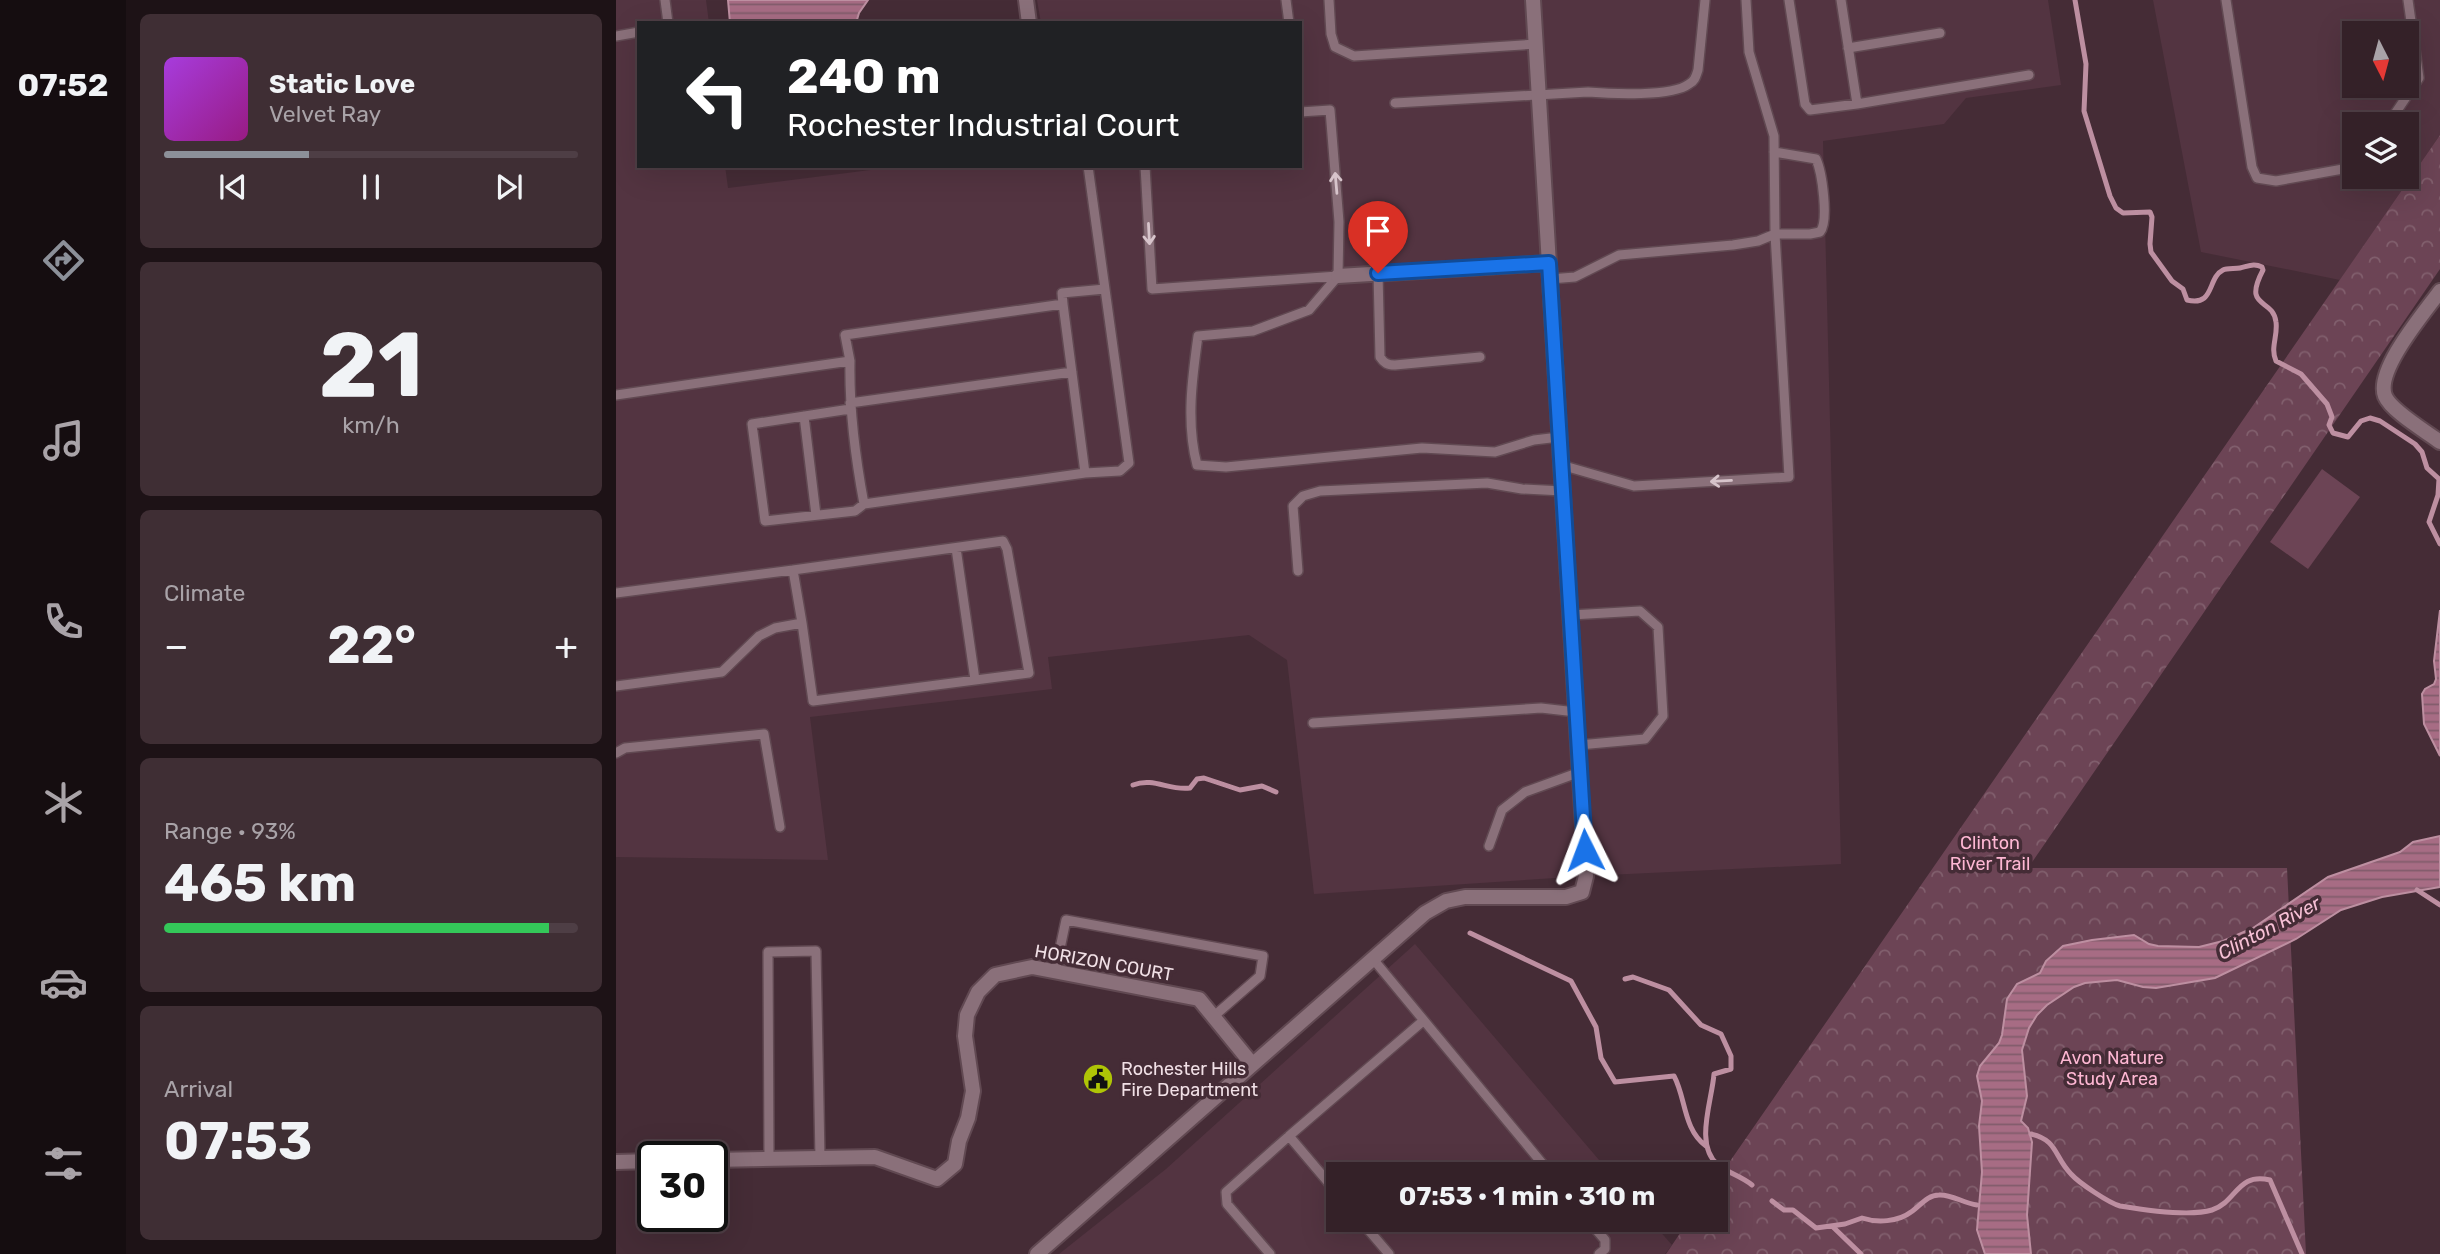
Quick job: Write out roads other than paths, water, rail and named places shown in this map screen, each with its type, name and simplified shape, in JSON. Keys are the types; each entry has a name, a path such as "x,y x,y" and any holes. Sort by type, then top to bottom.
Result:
{"street":[{"path":"1026,0 1029,21"},
{"path":"1046,1251 1252,1064 1425,913 1446,901 1465,897 1566,897 1581,892 1586,876 1579,745 1533,0"},
{"path":"1338,276 1549,263"},
{"path":"2440,291 2402,343 2385,379 2385,396 2396,409 2440,442"},
{"name":"HORIZON COURT","path":"728,1160 875,1157 937,1179 955,1164 973,1091 965,1036 967,1015 978,992 995,975 1032,967 1199,999 1252,1064"},
{"path":"616,1161 637,1161"}],"lane":[{"path":"665,0 668,21"},
{"path":"1286,0 1289,21"},
{"path":"1329,0 1335,47 1354,56 1536,44"},
{"path":"1395,103 1588,92 1619,94 1674,90 1687,86 1694,80 1698,70 1705,0"},
{"path":"1561,465 1634,486 1789,477 1775,234 1774,135 1749,52 1746,0"},
{"path":"1789,0 1805,104 1810,110 2029,75"},
{"path":"1841,0 1857,104"},
{"path":"2226,0 2252,167 2257,178 2276,181 2342,169"},
{"path":"2396,112 2419,78 2408,0"},
{"path":"616,36 637,32"},
{"path":"1849,48 1940,33"},
{"path":"1302,112 1330,110 1339,222 1338,276 1309,310 1253,331 1198,336 1191,382 1191,443 1197,465 1226,467 1422,448 1495,452 1534,440 1559,437"},
{"path":"1550,279 1575,277 1619,255 1758,242 1775,234 1820,232 1825,224 1821,177 1816,159 1774,152"},
{"path":"1072,372 752,424 765,521 855,511 864,504 1086,473 1119,471 1129,463 1088,168"},
{"path":"1145,168 1152,289 1338,276"},
{"path":"1378,273 1380,357 1383,361 1388,365 1395,365 1480,357"},
{"path":"1086,473 1062,293 1105,289"},
{"path":"864,504 854,450 850,361 845,335 1063,304"},
{"path":"616,395 850,361"},
{"path":"804,416 816,515"},
{"path":"1298,571 1293,506 1303,496 1320,491 1487,483 1522,489 1563,491"},
{"path":"616,593 1003,541 1007,549 1029,673 813,701 793,570"},
{"path":"956,548 975,680"},
{"path":"1571,615 1640,611 1658,627 1663,716 1646,739 1579,745"},
{"path":"616,686 722,672 759,636 775,628 802,623"},
{"path":"1313,723 1541,708 1577,712"},
{"path":"616,753 625,748 764,733 780,827"},
{"path":"1489,846 1502,810 1525,792 1580,772"},
{"path":"1055,972 1066,920 1263,956 1260,976 1213,1017"},
{"path":"769,1159 768,952 816,951 820,1158"},
{"path":"1373,958 1541,1162"},
{"path":"1269,1254 1227,1204 1226,1192 1423,1021"},
{"path":"1289,1136 1326,1180"},
{"path":"1370,1232 1389,1254"},
{"path":"1598,1232 1605,1240 1605,1249 1600,1254"}],"water":[{"path":"728,0 868,0 857,21 730,21"},
{"path":"2440,610 2440,756 2424,724 2422,694 2436,679 2434,661"},
{"name":"Clinton River","path":"2440,836 2440,887 2382,897 2341,910 2296,939 2215,978 2156,988 2117,980 2085,983 2047,1005 2029,1028 2022,1050 2027,1096 2021,1121 2028,1128 2032,1142 2027,1215 2031,1254 1985,1254 1977,1230 1982,1172 1979,1126 1982,1101 1977,1076 1980,1066 1999,1043 2007,999 2017,984 2040,973 2046,961 2063,946 2134,935 2158,946 2199,947 2223,941 2253,928 2328,877 2400,852 2413,842"}],"waterway":[{"path":"2075,0 2086,64 2084,111 2116,208 2123,213 2150,212 2151,252 2172,281 2183,289 2187,300 2196,301 2206,296 2223,270 2254,265 2262,267 2256,291 2260,302 2274,314 2276,361 2301,374 2327,404 2332,417 2329,425 2333,433 2348,437 2361,421 2370,418 2380,421 2415,444 2422,452 2427,468 2439,479 2438,495 2429,522 2440,544"},
{"path":"1133,785 1155,783 1175,788 1190,788 1197,779 1204,778 1240,790 1262,786 1276,792"},
{"path":"2417,890 2440,905"},
{"path":"1470,933 1571,981 1596,1027 1601,1058 1615,1082 1674,1076 1693,1131 1706,1146"},
{"path":"1625,979 1633,977 1669,990 1701,1025 1721,1034 1731,1056 1731,1069 1714,1074 1706,1122 1707,1146 1718,1165 1752,1185"},
{"path":"2031,1134 2046,1140 2080,1182 2120,1206 2166,1212 2202,1212 2220,1206 2251,1180 2270,1180 2302,1254"},
{"path":"1772,1201 1784,1210 1793,1210 1816,1228 1845,1224 1862,1218 1874,1221 1894,1220 1935,1195 1977,1205"},
{"path":"1832,1226 1861,1254"}],"place":[{"name":"Rochester Hills Fire Department","path":"1098,1079"}],"park label":[{"name":"Clinton River Trail","path":"1990,853"},
{"name":"Avon Nature Study Area","path":"2112,1068"}]}
